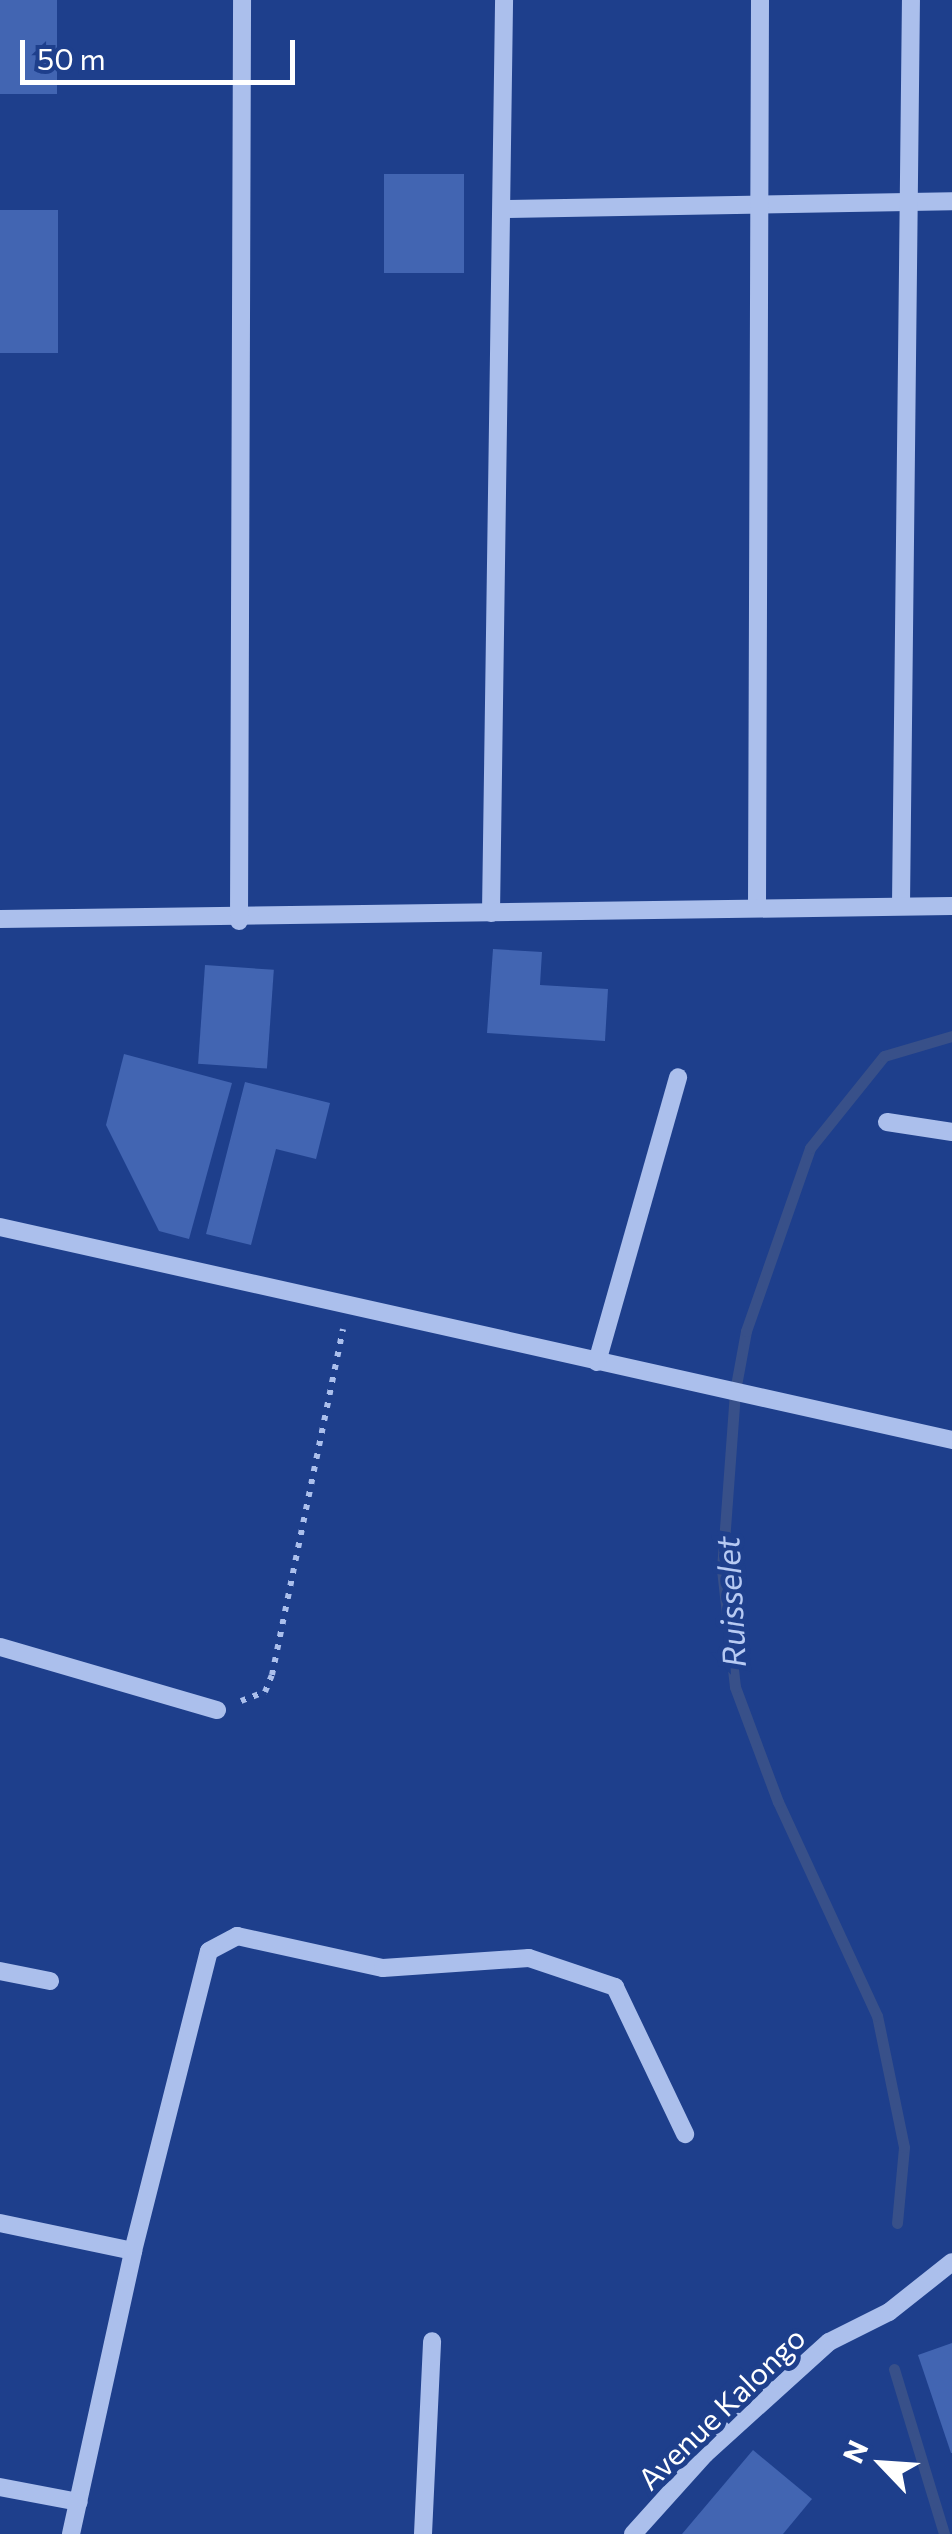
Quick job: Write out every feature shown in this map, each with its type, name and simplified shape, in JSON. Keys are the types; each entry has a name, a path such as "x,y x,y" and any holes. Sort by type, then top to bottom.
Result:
{"street":[{"path":"240,920 242,0"},
{"path":"491,913 505,209 504,0"},
{"path":"757,906 760,0"},
{"path":"901,905 911,0"},
{"path":"505,209 952,201"},
{"path":"0,919 240,920 757,906 952,906"},
{"path":"597,1362 678,1077"},
{"path":"887,1122 952,1132"},
{"path":"0,1227 346,1310 952,1440"},
{"path":"0,1647 216,1710"},
{"path":"72,2534 133,2250 208,1951 237,1936 384,1968 529,1958 614,1987 685,2134"},
{"path":"0,1972 50,1981"},
{"path":"0,2223 133,2250"},
{"name":"Avenue Kalongo","path":"633,2534 705,2454 829,2342 889,2312 952,2262"},
{"path":"423,2534 432,2342"},
{"path":"0,2488 79,2502"}],"path":[{"path":"216,1710 265,1692 272,1675 346,1310"}],"building":[{"path":"0,0 57,0 57,94 0,94"},
{"path":"384,174 464,174 464,273 384,273"},
{"path":"0,210 58,210 58,353 0,353"},
{"path":"493,949 542,952 540,985 608,989 605,1041 487,1033"},
{"path":"205,965 274,970 267,1069 198,1064"},
{"path":"124,1054 232,1083 189,1239 159,1231 106,1125"},
{"path":"245,1082 330,1103 316,1159 276,1149 251,1245 206,1234"},
{"path":"952,2343 952,2453 951,2453 918,2355"},
{"path":"753,2450 812,2499 783,2534 682,2534"}],"waterway":[{"name":"Ruisselet","path":"897,2223 904,2147 877,2016 778,1802 735,1687 722,1569 735,1391 746,1331 810,1148 884,1056 952,1036"},
{"name":"Ruisselet","path":"894,2369 944,2534"}]}
